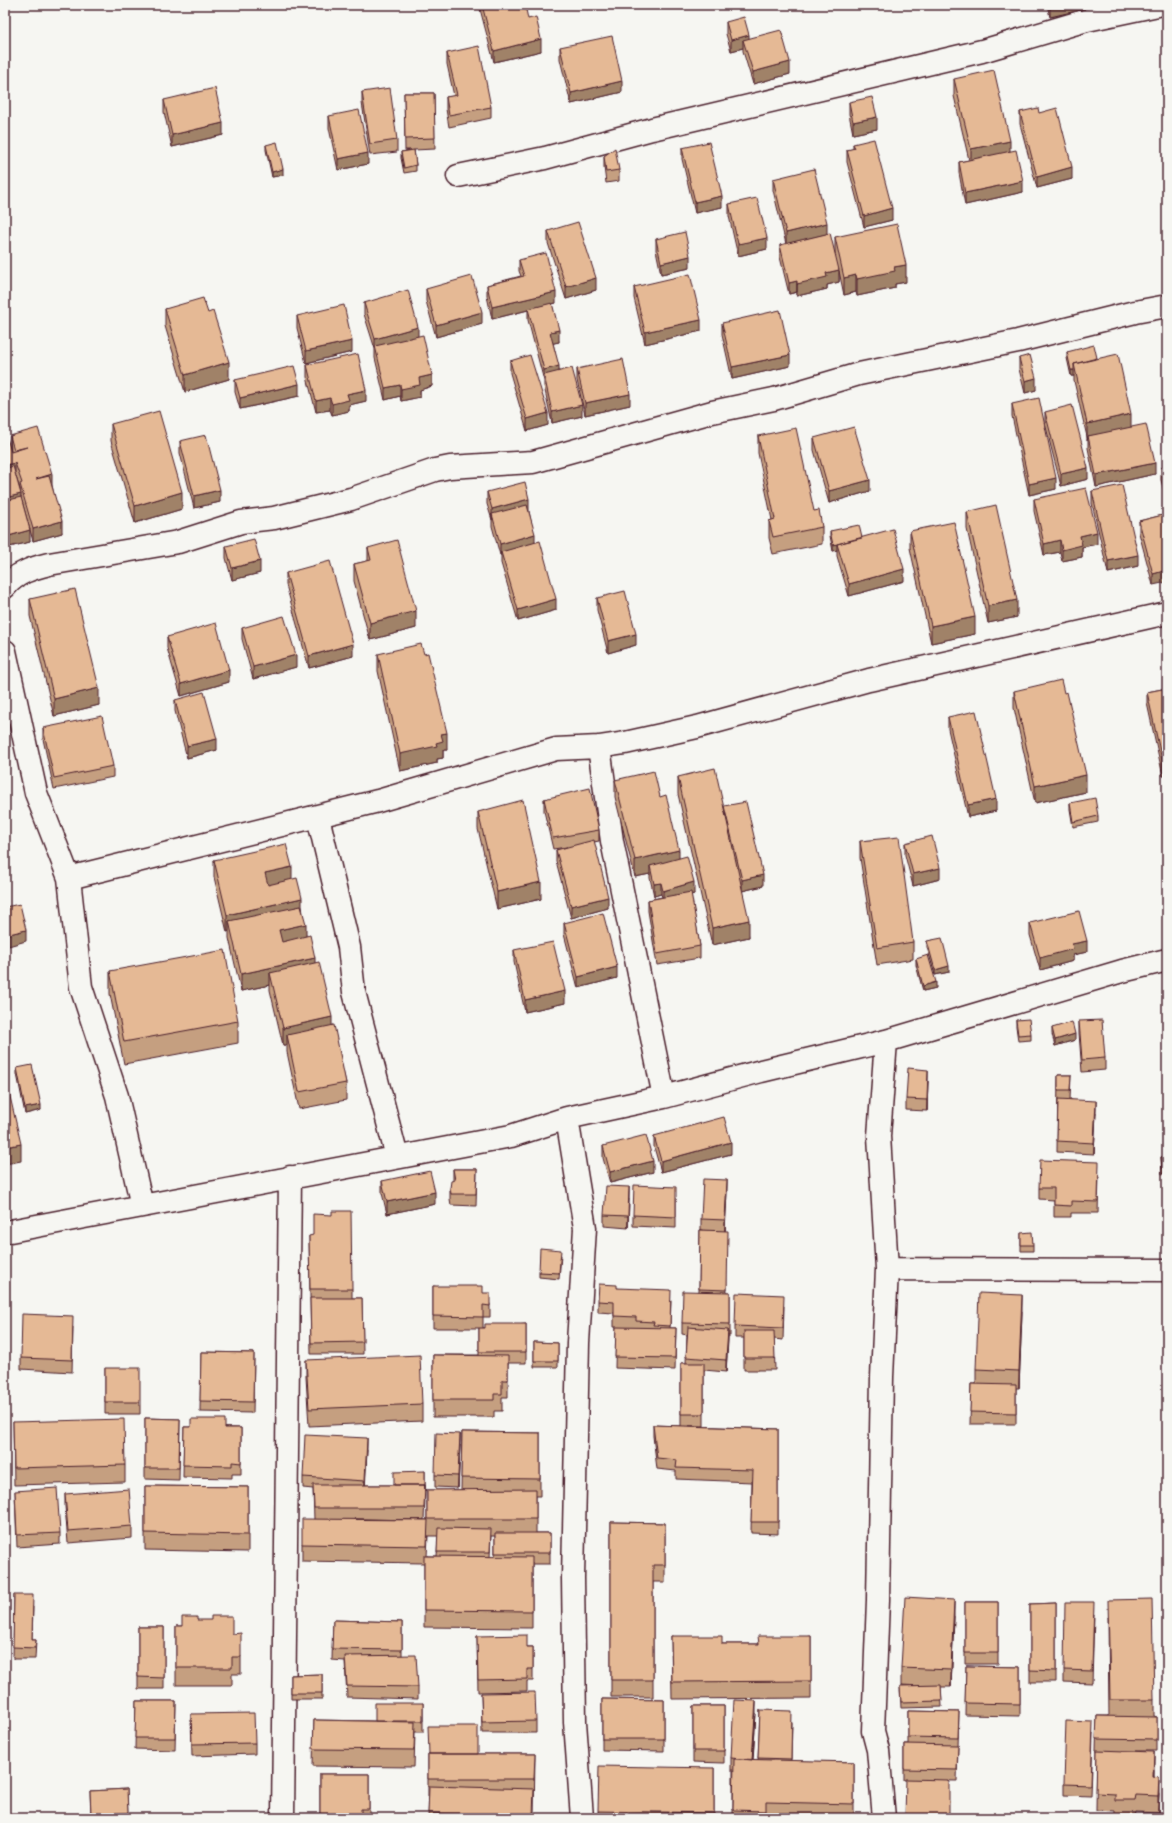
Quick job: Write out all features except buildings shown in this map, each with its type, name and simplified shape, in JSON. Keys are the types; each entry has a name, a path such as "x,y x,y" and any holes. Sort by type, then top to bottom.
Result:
{"street":[{"path":"458,176 545,158 652,129 975,53 1087,20 1158,5"},
{"path":"5,587 16,576 32,568 178,542 240,522 274,518 352,499 435,470 450,467 533,462 712,412 774,399 859,374 1018,342 1135,312 1167,306"},
{"path":"69,878 318,817 416,791 556,749 599,747 697,727 869,680 1167,614"},
{"path":"5,651 36,793 69,878 81,987 117,1096 142,1206"},
{"path":"599,747 612,841 664,1097"},
{"path":"318,817 348,947 354,992 397,1157"},
{"path":"5,1232 511,1136 566,1118 664,1097 760,1071 886,1041 1114,973 1167,960"},
{"path":"884,1818 878,1750 873,1731 878,1600 882,1377 887,1269 879,1136 886,1041"},
{"path":"566,1118 585,1228 578,1343 573,1578 575,1722 582,1818"},
{"path":"283,1818 290,1177"},
{"path":"887,1269 1167,1270"}]}
